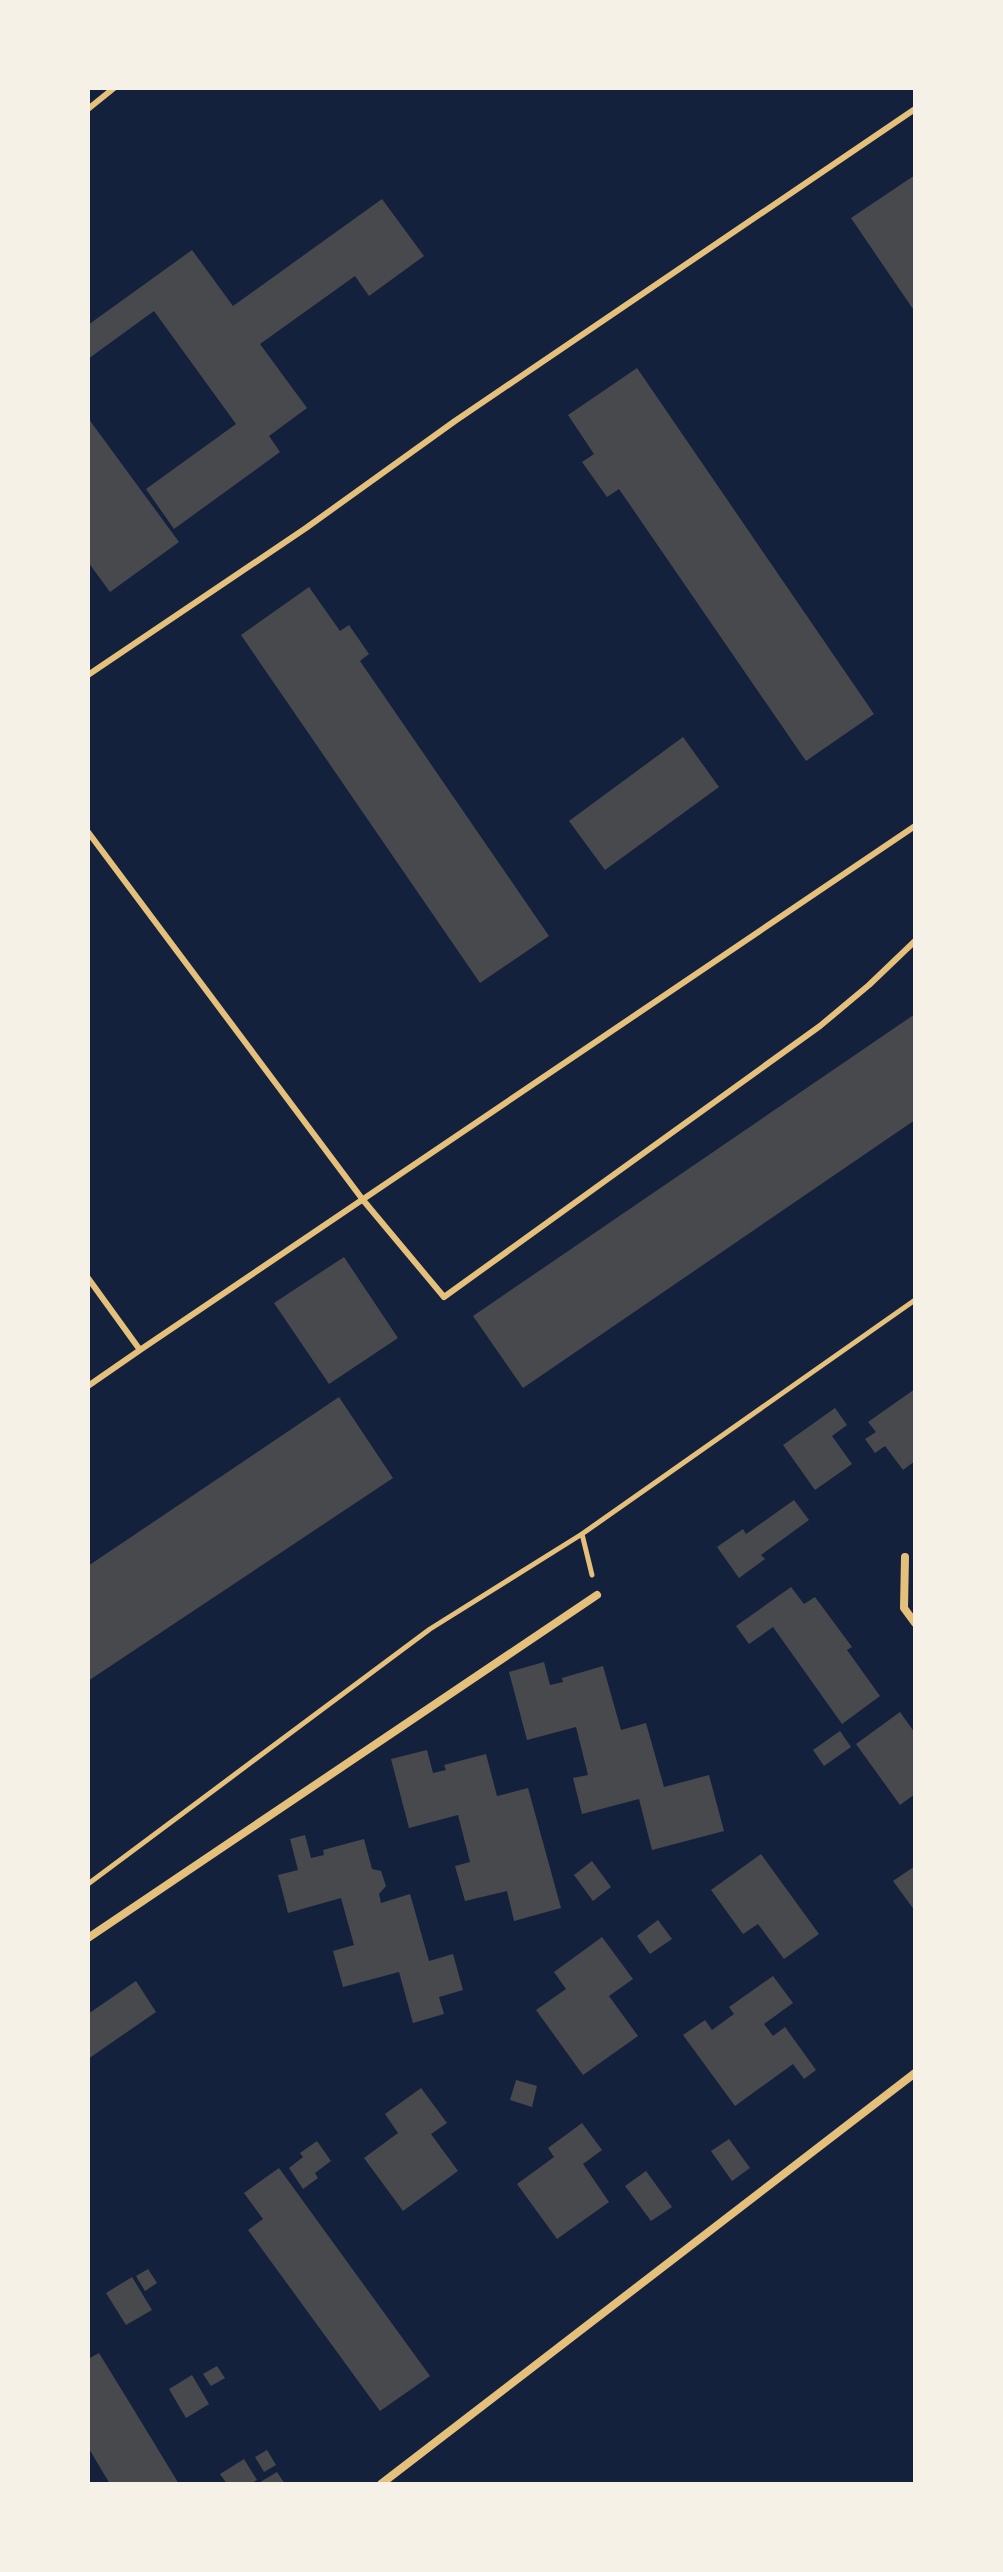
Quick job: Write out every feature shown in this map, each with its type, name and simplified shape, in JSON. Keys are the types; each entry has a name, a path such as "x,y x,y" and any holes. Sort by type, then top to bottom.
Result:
{"street":[{"path":"905,1557 904,1608 915,1623"},
{"path":"88,1938 597,1595"},
{"path":"381,2484 915,2073"}],"lane":[{"path":"88,109 114,88"},
{"path":"88,675 915,109"},
{"path":"88,1386 915,826"},
{"path":"88,832 363,1200 444,1297 820,1026 915,941"},
{"path":"88,1278 140,1350"}],"path":[{"path":"88,1884 430,1629 582,1534 915,1300"},
{"path":"582,1534 597,1595"}],"building":[{"path":"915,175 915,312 851,218"},
{"path":"382,199 424,256 369,296 355,276 260,344 307,408 269,436 280,452 174,529 146,489 236,424 154,311 88,359 88,325 192,250 233,306"},
{"path":"637,368 874,714 806,761 619,489 607,497 582,462 594,454 568,415"},
{"path":"88,418 179,542 110,592 88,562"},
{"path":"309,587 340,631 349,625 369,654 360,661 549,936 480,983 241,635"},
{"path":"683,737 719,787 605,870 569,821"},
{"path":"915,1014 915,1120 523,1388 473,1316"},
{"path":"344,1257 398,1338 329,1384 274,1303"},
{"path":"915,1389 915,1461 903,1470 885,1446 875,1453 865,1439 876,1432 868,1422"},
{"path":"339,1397 393,1478 88,1681 88,1566"},
{"path":"835,1408 847,1425 832,1436 852,1464 815,1490 783,1445"},
{"path":"794,1500 809,1520 761,1555 765,1559 739,1578 717,1547 743,1529 746,1534"},
{"path":"791,1587 804,1604 815,1597 852,1647 847,1650 880,1696 842,1724 773,1627 749,1644 736,1626"},
{"path":"544,1662 550,1685 563,1682 562,1678 603,1666 621,1730 646,1723 664,1787 709,1775 724,1831 652,1850 639,1799 582,1814 573,1778 588,1775 576,1727 527,1740 509,1672"},
{"path":"900,1712 915,1733 915,1794 900,1805 856,1744"},
{"path":"840,1731 851,1747 824,1766 813,1750"},
{"path":"427,1750 433,1773 446,1770 444,1765 486,1754 497,1796 528,1788 561,1908 514,1921 507,1891 465,1901 455,1866 470,1862 458,1815 409,1828 391,1759"},
{"path":"305,1835 311,1858 324,1855 323,1850 364,1839 372,1869 381,1871 386,1886 379,1894 381,1903 410,1894 429,1961 453,1954 463,1990 439,1997 444,2014 413,2023 399,1972 343,1987 333,1951 354,1945 341,1898 288,1913 278,1875 298,1870 290,1839"},
{"path":"761,1854 819,1934 784,1959 758,1924 743,1934 711,1890"},
{"path":"592,1861 611,1887 593,1901 574,1875"},
{"path":"915,1866 915,1911 893,1881"},
{"path":"658,1920 672,1939 650,1954 637,1936"},
{"path":"602,1937 633,1979 609,1996 638,2036 583,2075 536,2010 566,1989 554,1972"},
{"path":"773,1976 793,2003 764,2024 773,2036 785,2027 816,2070 804,2079 793,2064 735,2106 683,2035 705,2020 712,2030 734,2014 729,2007"},
{"path":"136,1981 156,2012 88,2059 88,2014"},
{"path":"516,2080 537,2086 532,2107 510,2100"},
{"path":"421,2088 447,2123 431,2134 458,2171 403,2211 364,2158 398,2133 385,2114"},
{"path":"582,2123 602,2150 583,2164 609,2202 557,2239 517,2184 554,2157 548,2148"},
{"path":"729,2139 750,2168 732,2181 711,2151"},
{"path":"317,2141 331,2161 315,2173 318,2178 303,2189 289,2168 303,2157 300,2153"},
{"path":"279,2168 430,2376 380,2411 248,2230 263,2219 244,2193"},
{"path":"646,2171 672,2207 651,2221 625,2186"},
{"path":"148,2269 157,2283 145,2291 136,2276"},
{"path":"132,2277 152,2310 126,2325 106,2293"},
{"path":"99,2353 179,2484 110,2484 88,2447 88,2359"},
{"path":"217,2366 225,2378 211,2386 203,2374"},
{"path":"192,2375 209,2404 186,2418 169,2389"},
{"path":"267,2450 276,2465 264,2472 255,2457"},
{"path":"244,2459 257,2480 250,2484 227,2484 220,2474"},
{"path":"277,2472 285,2484 257,2484"}]}
